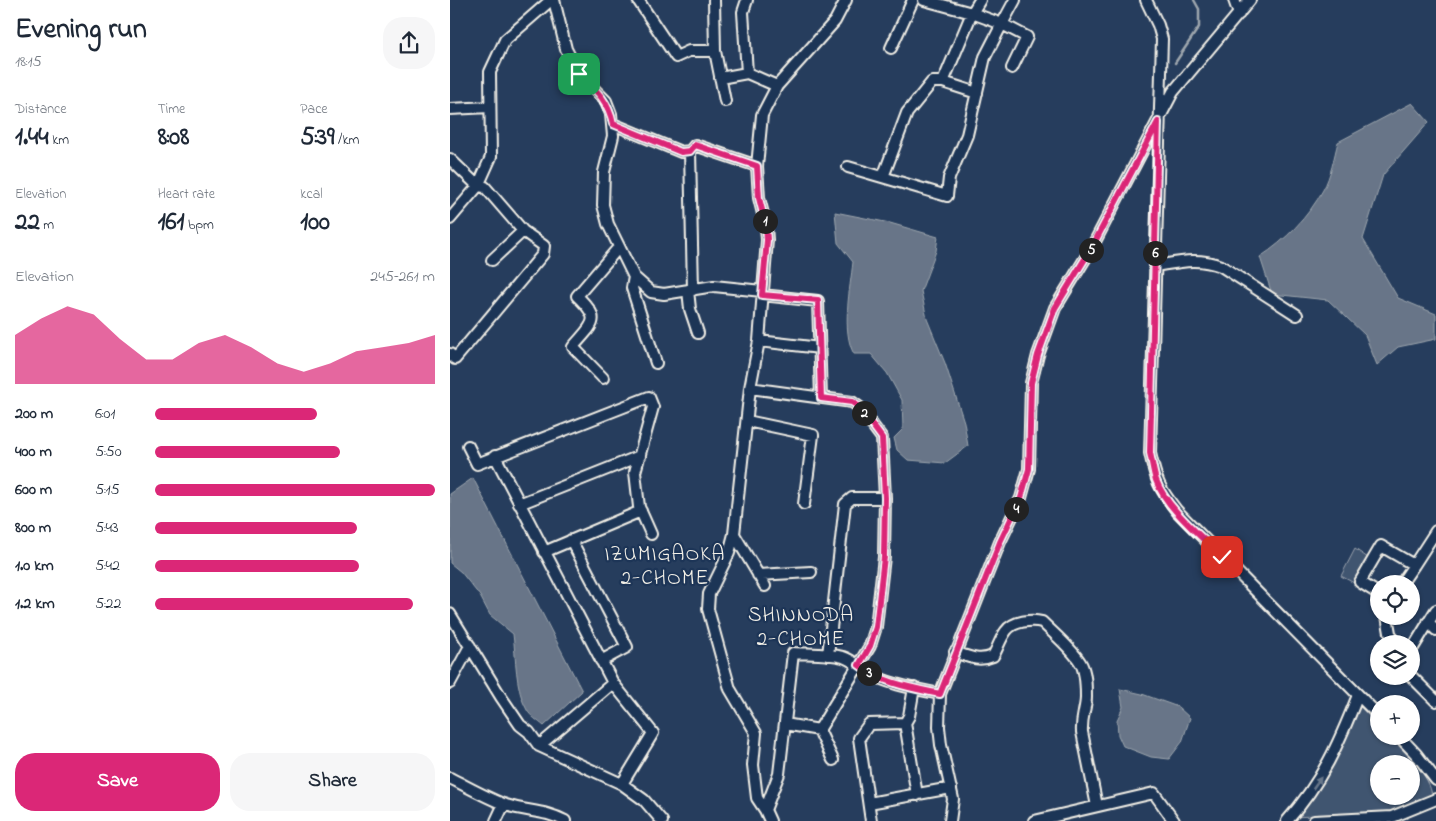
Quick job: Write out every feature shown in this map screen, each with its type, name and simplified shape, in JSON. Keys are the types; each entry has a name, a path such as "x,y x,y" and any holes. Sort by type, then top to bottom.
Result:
{"street":[{"path":"450,219 478,186 491,158 490,72 505,40 552,0 566,49 579,74 606,101 611,114 613,136 604,172 603,205 608,224 634,277 651,292 664,294 714,286 818,300 821,398"},
{"path":"638,0 676,57 689,51 715,51"},
{"path":"714,0 715,51 725,100"},
{"path":"747,0 743,12 747,73"},
{"path":"770,821 766,810 757,798 753,765 756,733 730,689 708,609 709,594 729,553 734,534 750,388 759,341 767,240 766,226 759,198 757,166 762,116 777,86 835,21 846,0"},
{"path":"891,48 913,0"},
{"path":"927,0 952,4 1002,24 1027,37 1012,68"},
{"path":"943,82 972,13 980,0"},
{"path":"848,167 947,196 949,178 967,135 985,57 1015,0"},
{"path":"1146,0 1158,24 1162,39 1158,122 1150,453 1156,480 1177,511 1370,707"},
{"path":"1234,0 1239,14"},
{"path":"950,821 953,799 941,745 939,727 940,694 1000,542 1021,498 1029,469 1031,383 1038,355 1055,308 1091,249 1173,92 1250,0"},
{"path":"720,78 747,73 777,86"},
{"path":"883,177 906,113 932,82 943,82 976,93"},
{"path":"450,109 490,107"},
{"path":"613,124 681,152 690,151"},
{"path":"698,333 690,309 690,151 695,145 757,166"},
{"path":"450,159 478,186 485,187 523,231 544,246 543,254 455,359 450,354"},
{"path":"492,260 523,231"},
{"path":"603,378 572,347 592,324 593,315 590,308 577,296 619,247"},
{"path":"1155,266 1197,260 1208,261 1221,266 1297,315"},
{"path":"634,277 632,288 656,362"},
{"path":"759,341 820,348"},
{"path":"750,388 852,402 859,407 882,438 885,498 884,557 876,627 870,646 819,730"},
{"path":"468,446 477,464 649,397 653,407 635,472 641,511 651,534"},
{"path":"747,421 813,435 804,504"},
{"path":"495,456 613,683 653,733 622,784"},
{"path":"519,504 640,456"},
{"path":"828,655 845,504 852,498 885,498"},
{"path":"544,552 641,511"},
{"path":"1407,575 1436,531"},
{"path":"734,534 765,586"},
{"path":"571,540 627,647 601,661"},
{"path":"1370,588 1360,582 1381,546 1414,565"},
{"path":"758,575 810,572"},
{"path":"1420,636 1436,610"},
{"path":"450,614 520,725 529,732 539,746 622,784 644,800 662,821"},
{"path":"955,652 984,660 993,656 1006,630 1018,624 1035,620 1042,622 1072,654 1080,663 1085,680 1086,699 1081,720 1082,732 1097,806"},
{"path":"1428,622 1436,630"},
{"path":"450,683 470,646"},
{"path":"766,810 779,774 793,653 844,658 883,680 940,694"},
{"path":"539,746 613,683"},
{"path":"1420,685 1436,701"},
{"path":"914,688 909,716 905,723 917,795"},
{"path":"1286,821 1300,806 1320,778 1341,739 1358,695"},
{"path":"872,821 859,738 870,724 905,723"},
{"path":"785,724 819,730"},
{"path":"819,730 833,760"},
{"path":"1408,745 1436,780"},
{"path":"450,778 504,804 518,809 542,811 552,818 565,821"},
{"path":"869,803 952,788"},
{"path":"1034,821 1154,793 1174,821"},
{"path":"1314,821 1395,818 1436,799"},
{"path":"496,821 504,804"}],"shaded area":[{"path":"1412,103 1429,122 1383,175 1363,239 1398,298 1436,314 1436,339 1398,347 1377,365 1365,335 1328,300 1272,294 1260,257 1296,227 1311,209 1328,179 1338,142"},
{"path":"835,212 890,223 938,237 936,251 921,291 927,319 945,363 964,422 968,446 945,463 908,460 897,450 894,438 903,429 902,400 887,373 871,354 854,354 850,345 847,322 853,262 838,243"},
{"path":"473,478 582,691 544,726 530,714 523,702 518,683 513,634 490,615 480,596 461,572 450,563 450,494"},
{"path":"1355,549 1368,558 1354,583 1341,576"},
{"path":"1120,689 1142,694 1178,707 1190,718 1182,742 1169,759 1151,757 1123,746 1118,735 1117,720 1123,707"},
{"path":"1357,707 1360,707 1370,716 1370,745 1398,745 1407,755 1370,755 1370,805 1412,805 1395,812 1293,817"},
{"path":"1420,769 1427,780 1432,797 1420,802"}],"waterway":[{"path":"1175,63 1199,27 1199,9 1194,0"}],"district":[{"name":"IZUMIGAOKA 2-CHOME","path":"665,567"},
{"name":"SHINNODA 2-CHOME","path":"801,628"}],"route":[{"path":"579,74 606,101 613,124 681,152 690,151 695,145 757,166 759,198 766,226 767,240 762,295 818,300 821,398 852,402 859,407 882,438 885,498 884,557 876,627 870,646 859,665 868,673 883,680 940,694 1000,542 1021,498 1029,469 1031,383 1038,355 1055,308 1091,249 1158,122 1150,453 1156,480 1163,493 1177,511 1222,557"}]}
